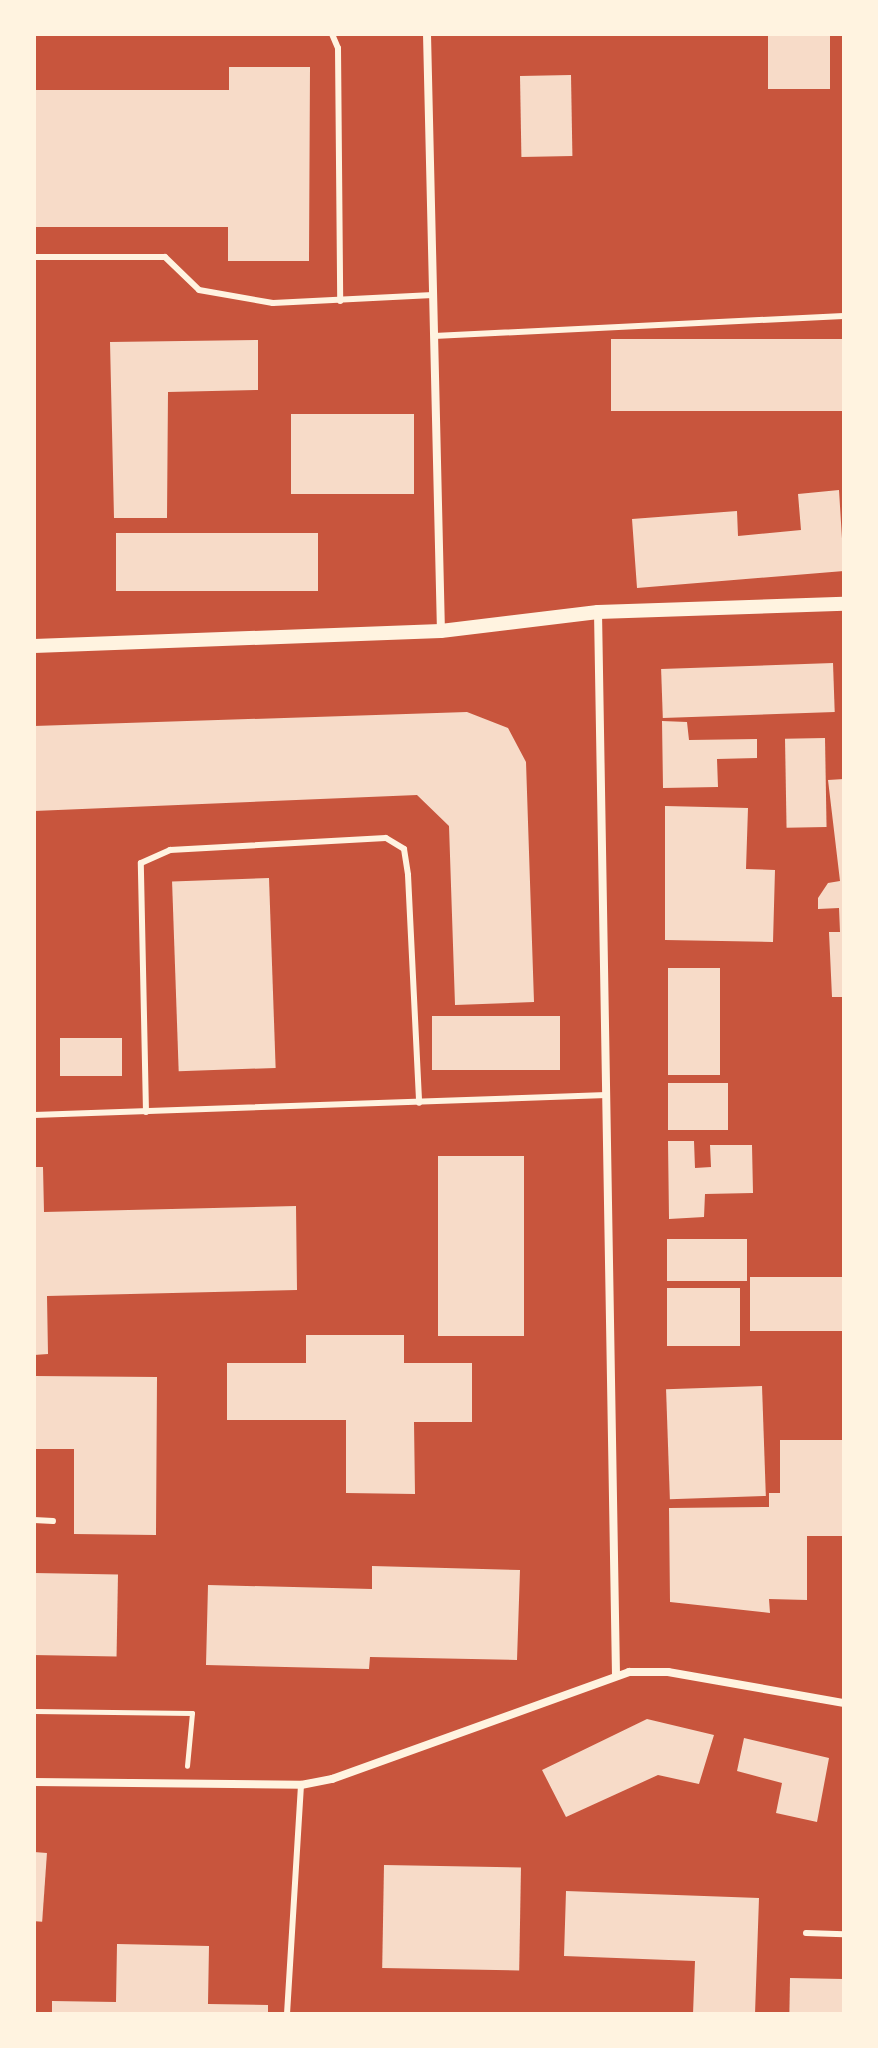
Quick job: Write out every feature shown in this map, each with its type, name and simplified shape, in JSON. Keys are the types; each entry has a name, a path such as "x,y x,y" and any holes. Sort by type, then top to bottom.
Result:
{"street":[{"path":"427,34 441,631"},
{"path":"34,646 441,631 598,612 844,604"},
{"path":"598,612 616,1674"},
{"path":"34,1782 301,1785 364,1770 616,1674 668,1672 844,1703"}],"lane":[{"path":"332,34 338,48 340,301"},
{"path":"34,257 165,257 199,290 273,303 433,295"},
{"path":"434,336 844,316"},
{"path":"146,1112 141,863 170,850 386,838 404,849 408,875 419,1103"},
{"path":"34,1115 607,1095"},
{"path":"34,1520 53,1521"},
{"path":"287,2014 301,1785"},
{"path":"806,1933 844,1934"}],"path":[{"path":"34,1711 192,1713 185,1783"}],"building":[{"path":"768,34 830,34 830,89 768,89"},
{"path":"229,67 310,67 309,261 228,261 228,227 34,227 34,90 229,90"},
{"path":"571,75 572,156 521,157 520,76"},
{"path":"611,339 844,339 844,411 611,411"},
{"path":"258,340 258,390 168,392 167,518 114,518 110,342"},
{"path":"291,414 414,414 414,494 291,494"},
{"path":"839,490 844,571 637,588 632,519 737,511 738,536 801,530 798,494"},
{"path":"116,533 318,533 318,591 116,591"},
{"path":"833,663 835,712 663,718 661,669"},
{"path":"467,712 508,728 526,762 534,1002 455,1005 449,826 417,795 34,811 34,726"},
{"path":"662,721 687,722 689,740 757,739 757,758 717,759 718,787 663,788"},
{"path":"825,738 827,827 787,828 785,739"},
{"path":"844,779 844,997 832,997 829,932 840,932 839,908 818,909 818,898 828,883 840,881 828,780"},
{"path":"665,806 748,808 746,869 775,870 773,942 665,940"},
{"path":"269,878 276,1068 179,1071 172,881"},
{"path":"668,968 720,968 720,1075 668,1075"},
{"path":"432,1016 560,1016 560,1070 432,1070"},
{"path":"60,1038 122,1038 122,1076 60,1076"},
{"path":"668,1083 728,1083 728,1130 668,1130"},
{"path":"668,1141 694,1141 695,1168 711,1167 710,1145 752,1145 753,1193 705,1194 704,1217 669,1219"},
{"path":"438,1156 524,1156 524,1336 438,1336"},
{"path":"34,1167 43,1167 44,1212 296,1206 297,1290 47,1296 48,1354 34,1355"},
{"path":"667,1239 747,1239 747,1281 667,1281"},
{"path":"750,1277 844,1277 844,1331 750,1331"},
{"path":"667,1288 740,1288 740,1346 667,1346"},
{"path":"306,1335 404,1335 404,1363 472,1363 472,1422 414,1422 415,1494 346,1493 346,1420 227,1420 227,1363 306,1363"},
{"path":"34,1376 157,1377 156,1535 74,1534 74,1449 34,1449"},
{"path":"762,1386 766,1496 670,1499 666,1389"},
{"path":"780,1440 844,1440 844,1536 807,1536 807,1600 769,1599 770,1613 670,1602 669,1508 769,1507 769,1493 780,1493"},
{"path":"372,1566 520,1570 517,1660 370,1657 369,1669 206,1665 208,1585 372,1589"},
{"path":"34,1573 118,1574 117,1656 34,1655"},
{"path":"647,1719 714,1735 699,1784 658,1775 566,1817 542,1770"},
{"path":"744,1738 829,1758 817,1822 776,1813 782,1783 737,1771"},
{"path":"34,1852 47,1853 42,1922 34,1921"},
{"path":"384,1865 521,1867 519,1970 382,1968"},
{"path":"566,1891 759,1898 755,2014 693,2014 695,1961 564,1956"},
{"path":"117,1944 209,1946 208,2004 268,2005 268,2014 52,2014 52,2001 116,2002"},
{"path":"790,1978 844,1979 843,2014 789,2014"}]}
